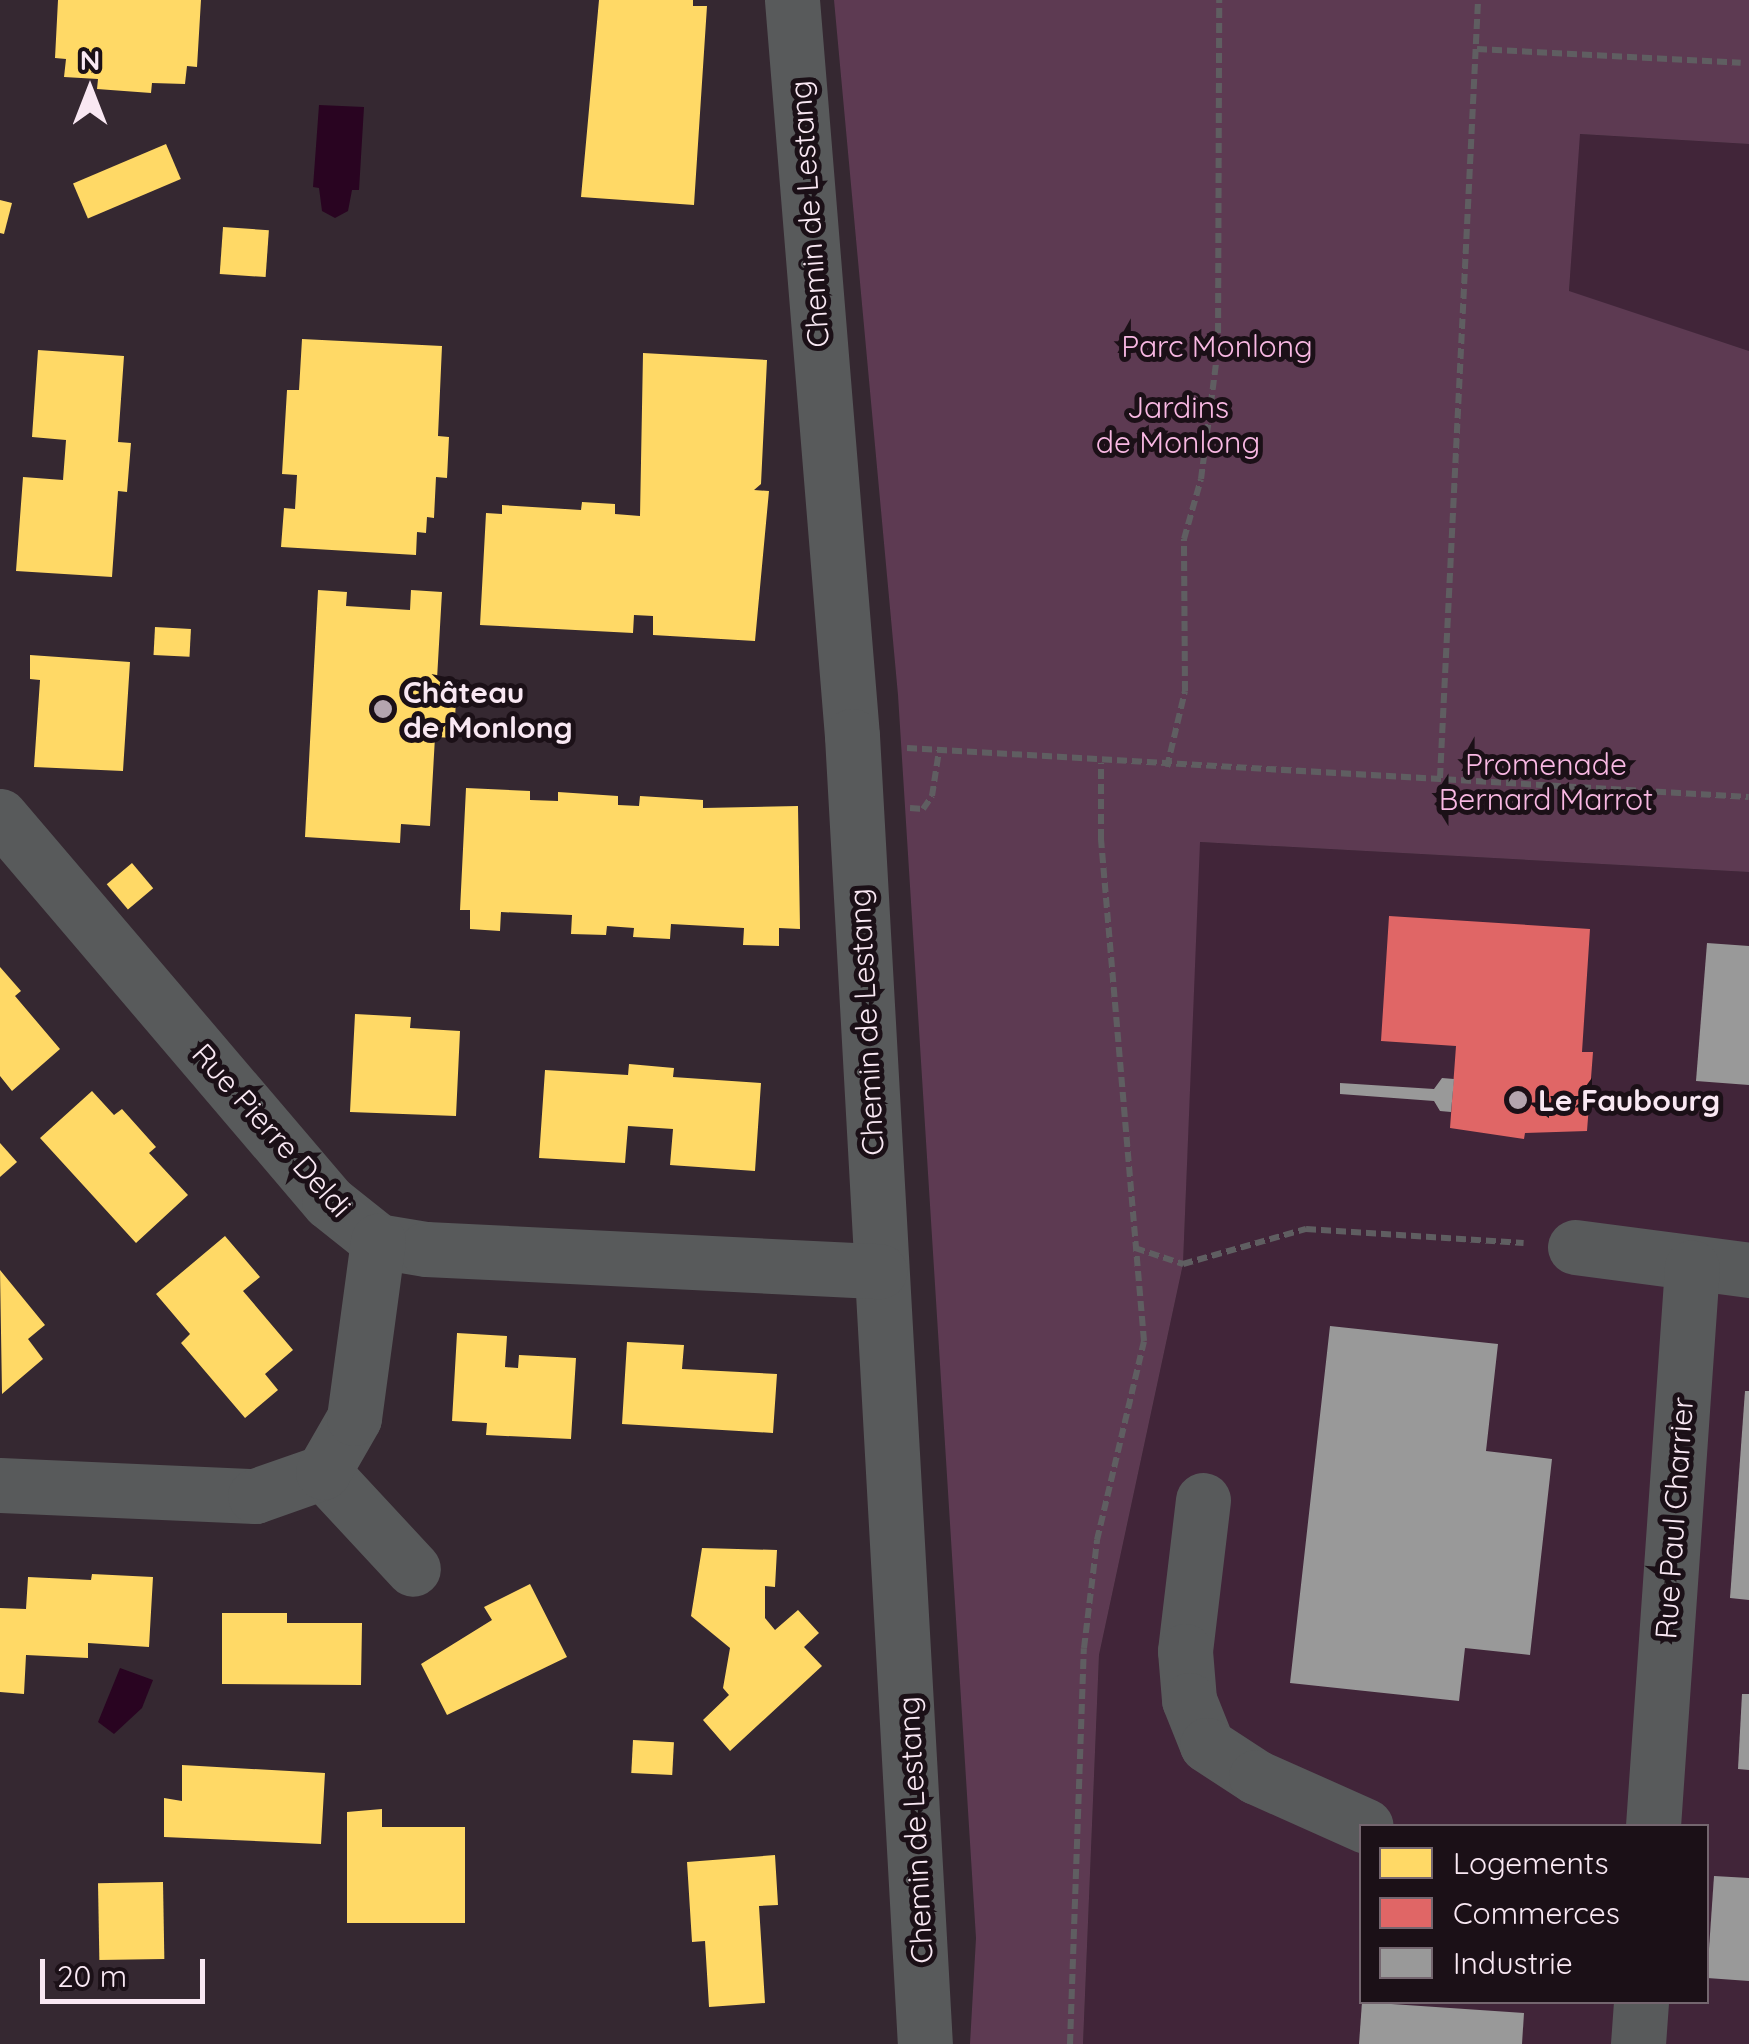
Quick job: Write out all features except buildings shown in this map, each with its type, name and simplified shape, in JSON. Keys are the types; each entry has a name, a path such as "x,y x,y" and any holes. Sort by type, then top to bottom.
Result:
{"street":[{"name":"Chemin de Lestang","path":"792,0 852,736 925,2044"},
{"name":"Rue Pierre Deldi","path":"0,816 330,1202 378,1241 426,1250 879,1272"},
{"path":"0,1485 255,1496 324,1472 354,1418 378,1241"},
{"path":"1575,1247 1692,1267 1749,1270"},
{"name":"Rue Paul Charrier","path":"1653,1824 1692,1267"},
{"path":"324,1472 413,1569"},
{"path":"1204,1500 1185,1651 1190,1700 1208,1745 1256,1777 1362,1824"},
{"path":"1638,2044 1641,2004"}],"path":[{"path":"1168,766 1185,691 1184,539 1201,479 1218,348 1219,0"},
{"path":"1440,778 1478,0"},
{"path":"1477,49 1741,63"},
{"path":"852,736 878,736 902,747 1101,763 1749,796"},
{"path":"1070,2044 1084,1648 1097,1540 1144,1341 1101,763"},
{"path":"1135,1248 1184,1264 1306,1229 1575,1247"}],"shaded area":[{"path":"319,105 364,107 359,190 352,190 348,211 335,218 322,211 319,188 313,187"},
{"path":"1579,134 1749,144 1749,351 1569,292"},
{"path":"1199,842 1749,872 1749,2044 1083,2044 1099,1655 1183,1264"},
{"path":"120,1668 153,1680 142,1708 114,1734 98,1722"}],"green space":[{"path":"834,0 1749,0 1749,144 1580,134 1569,291 1749,351 1749,872 1200,842 1183,1264 1099,1655 1083,2044 970,2044 976,1938 898,695"}],"place":[{"name":"Château de Monlong","path":"383,709"},
{"name":"Le Faubourg","path":"1518,1100"}],"park label":[{"name":"Parc Monlong","path":"1217,346"},
{"name":"Jardins de Monlong","path":"1178,424"},
{"name":"Promenade Bernard Marrot","path":"1546,781"}]}
